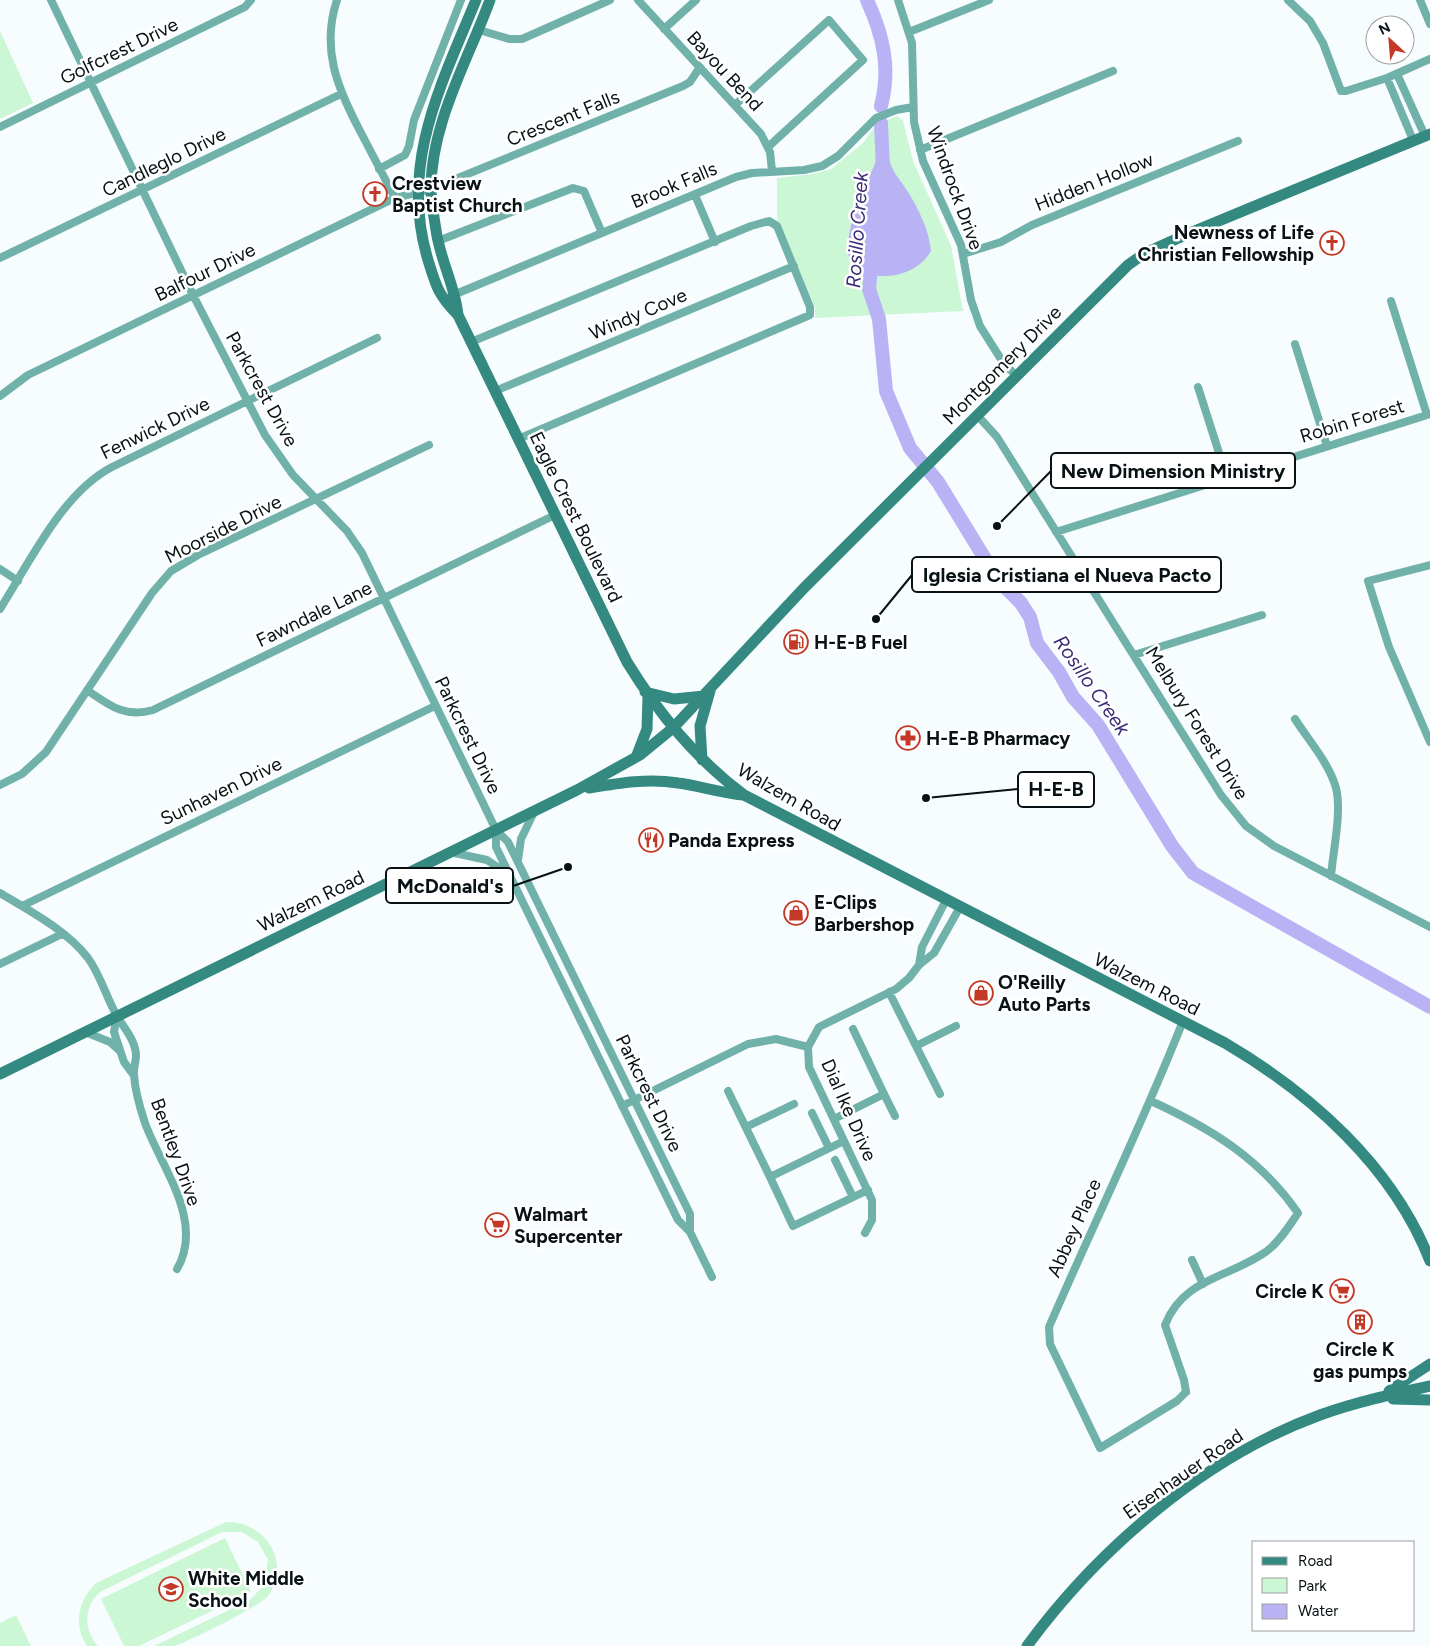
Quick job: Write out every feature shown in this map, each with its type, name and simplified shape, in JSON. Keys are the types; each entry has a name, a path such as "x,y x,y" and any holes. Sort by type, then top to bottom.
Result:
{"main road":[{"name":"Eagle Crest Boulevard","path":"458,315 442,300 425,251 417,193 420,154 428,122 476,0"},
{"name":"Eagle Crest Boulevard","path":"490,0 442,123 434,156 431,189 438,240 444,264 456,294 458,315 627,662 647,694 673,728"},
{"name":"Montgomery Drive","path":"673,728 774,620 913,478 1128,265 1145,253 1427,135"},
{"path":"636,757 647,729 647,694 674,700 707,692 700,726 702,760"},
{"name":"Walzem Road","path":"0,1074 577,790 636,757 673,728 702,760 744,795 1183,1022 1264,1066 1295,1088 1358,1148 1383,1179 1415,1227 1430,1260"},
{"path":"577,790 630,781 653,781 678,783 712,792 744,795"},
{"path":"1376,1398 1396,1388 1430,1364"},
{"name":"Eisenhauer Road","path":"1027,1646 1066,1596 1095,1565 1136,1528 1194,1484 1257,1444 1321,1415 1376,1398 1430,1386"},
{"path":"1376,1398 1430,1400"}],"street":[{"name":"Parkcrest Drive","path":"51,0 193,295 271,445 293,475 347,531 362,552 496,830 508,842 690,1214 690,1232"},
{"name":"Golfcrest Drive","path":"0,127 244,7 251,0"},
{"path":"337,0 329,40 333,68 341,94 395,198"},
{"path":"379,169 405,155 409,146 414,120 427,84 461,0"},
{"path":"479,30 509,39 522,39 610,0"},
{"name":"Bayou Bend","path":"638,0 761,134 768,147 772,172"},
{"path":"664,29 696,0"},
{"name":"Windrock Drive","path":"898,0 910,32 913,55 915,135 956,231 963,254 971,300 980,326 1004,364 1016,375"},
{"path":"910,32 989,0"},
{"path":"1288,0 1310,21 1323,43 1341,91 1387,78 1430,59"},
{"path":"1420,0 1430,24"},
{"path":"735,105 829,20 863,60 768,147"},
{"name":"Crescent Falls","path":"431,189 683,86 690,82 700,67"},
{"path":"920,150 1113,71"},
{"path":"1397,74 1427,135"},
{"path":"1387,78 1413,140"},
{"name":"Candleglo Drive","path":"0,258 341,94"},
{"name":"Brook Falls","path":"442,300 736,177 804,170 822,166 838,156 876,118 896,110 913,107"},
{"name":"Hidden Hollow","path":"963,254 1001,242 1032,225 1238,141"},
{"path":"438,240 573,188 584,191 602,233"},
{"name":"Balfour Drive","path":"0,396 28,375 193,295 395,198 431,189"},
{"path":"695,195 715,242"},
{"path":"471,342 751,226 770,221 775,222 810,307 810,315 805,319 518,439"},
{"name":"Windy Cove","path":"495,391 794,266"},
{"path":"1391,301 1428,414"},
{"name":"Fenwick Drive","path":"0,609 64,509 91,479 247,400 377,338"},
{"path":"1295,344 1327,446"},
{"path":"1198,387 1227,478"},
{"name":"Robin Forest","path":"1056,532 1428,414"},
{"name":"Melbury Forest Drive","path":"977,415 989,426 1221,795 1240,820 1274,846 1430,927"},
{"name":"Moorside Drive","path":"0,785 22,774 38,760 152,593 170,571 429,445"},
{"name":"Fawndale Lane","path":"87,690 116,710 131,714 153,710 555,516"},
{"path":"1430,565 1368,581 1389,647 1430,742"},
{"path":"0,569 18,581"},
{"path":"1134,655 1262,615"},
{"name":"Sunhaven Drive","path":"22,906 435,706"},
{"path":"1295,719 1327,768 1336,787 1337,808 1331,876"},
{"path":"518,862 521,839 536,810"},
{"name":"Parkcrest Drive","path":"496,830 496,847 510,876 678,1220 690,1232 712,1277"},
{"name":"Parkcrest Drive","path":"450,852 487,860 498,865 510,876"},
{"path":"0,893 62,934 81,950 98,974 117,1016"},
{"name":"Dial Ike Drive","path":"919,965 922,947 946,900"},
{"name":"Dial Ike Drive","path":"865,1233 872,1220 874,1209 868,1190 809,1067 808,1046 819,1027 889,992 909,978 919,965 934,953 960,907"},
{"path":"0,964 62,934"},
{"path":"889,992 940,1094"},
{"name":"Bentley Drive","path":"117,1016 114,1032 124,1062 133,1074 146,1124 172,1181 181,1206 184,1252 177,1270"},
{"name":"Bentley Drive","path":"117,1016 126,1026 136,1056 133,1074"},
{"name":"Abbey Place","path":"1183,1022 1151,1101 1113,1180 1049,1327 1050,1344 1100,1448 1190,1393 1165,1325 1172,1308 1190,1290 1203,1284"},
{"path":"916,1046 956,1026"},
{"path":"853,1029 895,1116"},
{"name":"Bentley Drive","path":"85,1032 110,1042 121,1053"},
{"path":"622,1106 748,1044 776,1039 808,1046"},
{"path":"728,1091 793,1226 868,1190"},
{"path":"834,1119 884,1094"},
{"path":"1151,1101 1199,1123 1235,1146 1284,1193 1298,1213 1280,1238 1267,1251 1203,1284 1192,1260"},
{"path":"746,1127 794,1104"},
{"path":"812,1112 829,1148"},
{"path":"770,1177 844,1141"},
{"path":"835,1160 853,1198"},
{"path":"678,1220 690,1214"}],"green space":[{"path":"0,31 33,103 0,119"},
{"path":"897,116 903,121 913,161 951,246 963,311 815,318 815,307 777,220 777,178 813,174 831,169 863,143 876,125"},
{"path":"226,1522 240,1523 252,1528 271,1545 276,1557 277,1570 275,1583 263,1601 239,1615 174,1646 154,1646 250,1600 265,1584 268,1560 258,1542 242,1532 222,1532 100,1592 91,1604 87,1618 90,1632 98,1646 87,1646 80,1629 80,1613 85,1597 96,1583"},
{"path":"225,1538 251,1592 139,1646 124,1646 101,1599"},
{"path":"16,1615 31,1646 0,1646 0,1623"}],"water":[{"path":"884,151 888,154 893,170 920,213 926,228 931,251 916,267 906,272 884,276 872,275 852,267 852,261 846,251 853,215 880,152"}],"waterway":[{"name":"Rosillo Creek","path":"867,0 873,13 884,52 885,78 881,106"},
{"name":"Rosillo Creek","path":"881,123 883,170"},
{"name":"Rosillo Creek","path":"872,258 869,289 879,319 886,391 910,448 938,482 998,580 1021,603 1030,617 1037,643 1059,672 1073,697 1098,725 1172,846 1193,873 1430,1007"}],"place":[{"name":"Crestview Baptist Church","path":"375,194"},
{"name":"Newness of Life Christian Fellowship","path":"1332,243"},
{"name":"New Dimension Ministry","path":"997,526"},
{"name":"Iglesia Cristiana el Nueva Pacto","path":"876,619"},
{"name":"H-E-B Fuel","path":"796,642"},
{"name":"H-E-B Pharmacy","path":"908,738"},
{"name":"H-E-B","path":"926,798"},
{"name":"Panda Express","path":"651,840"},
{"name":"McDonald's","path":"568,867"},
{"name":"E-Clips Barbershop","path":"796,913"},
{"name":"O'Reilly Auto Parts","path":"981,993"},
{"name":"Walmart Supercenter","path":"497,1225"},
{"name":"Circle K","path":"1342,1291"},
{"name":"Circle K gas pumps","path":"1360,1322"},
{"name":"White Middle School","path":"171,1589"}]}
